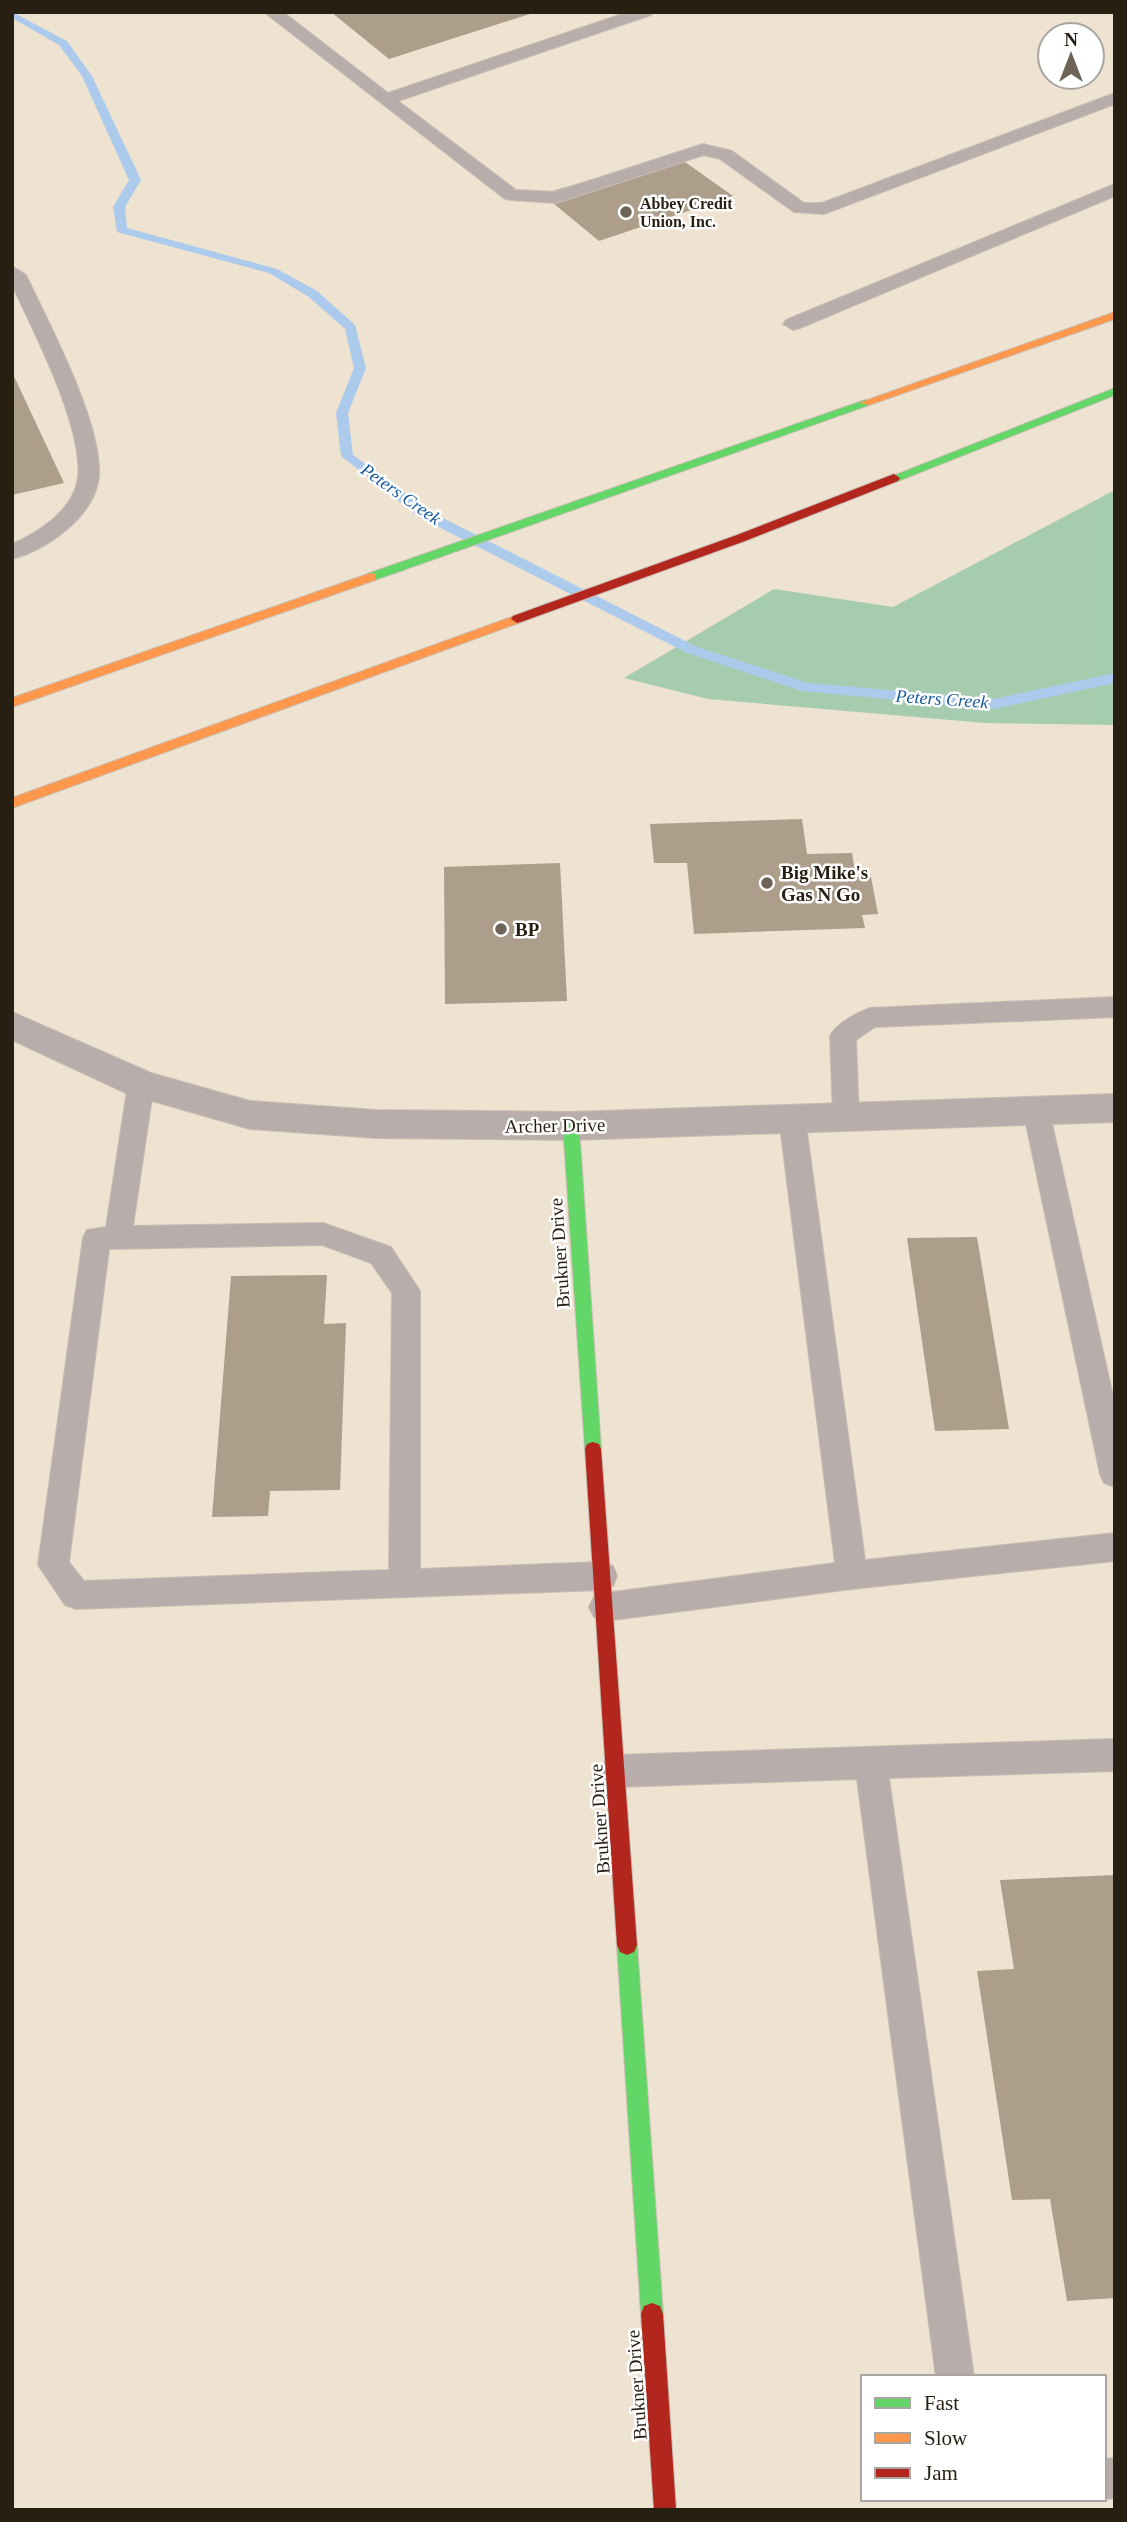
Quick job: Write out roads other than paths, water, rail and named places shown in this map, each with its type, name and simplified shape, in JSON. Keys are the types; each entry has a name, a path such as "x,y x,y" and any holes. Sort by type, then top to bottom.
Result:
{"main road":[{"path":"12,703 1115,315"},
{"path":"12,803 741,538 1115,391"},
{"name":"Brukner Drive","path":"571,1126 617,1771 665,2510"}],"street":[{"name":"Archer Drive","path":"14,1028 141,1084 250,1115 376,1124 571,1126 1115,1108"}],"lane":[{"path":"272,12 511,195 556,198 703,149 726,155 800,208 824,209 1115,98"},
{"path":"386,99 645,12"},
{"path":"793,324 1115,189"},
{"path":"12,272 17,275 64,379 88,455 88,483 74,507 52,531 30,546 12,552"},
{"path":"846,1117 843,1036 870,1018 1115,1007"},
{"path":"118,1236 141,1084"},
{"path":"1037,1110 1115,1474"},
{"path":"792,1118 852,1575"},
{"path":"404,1585 406,1291 381,1255 323,1234 97,1238 53,1565 76,1595 404,1585 603,1576"},
{"path":"605,1607 852,1575 1115,1547"},
{"path":"617,1771 1115,1755"},
{"path":"871,1763 955,2375"}],"waterway":[{"name":"Peters Creek","path":"12,14 63,43 87,76 135,180 119,207 121,230 273,271 313,294 351,328 360,368 342,413 347,456 424,514 692,650 807,688 994,704 1115,678"}],"place":[{"name":"Abbey Credit Union, Inc.","path":"626,212"},
{"name":"Big Mike's Gas N Go","path":"767,883"},
{"name":"BP","path":"501,929"}]}
